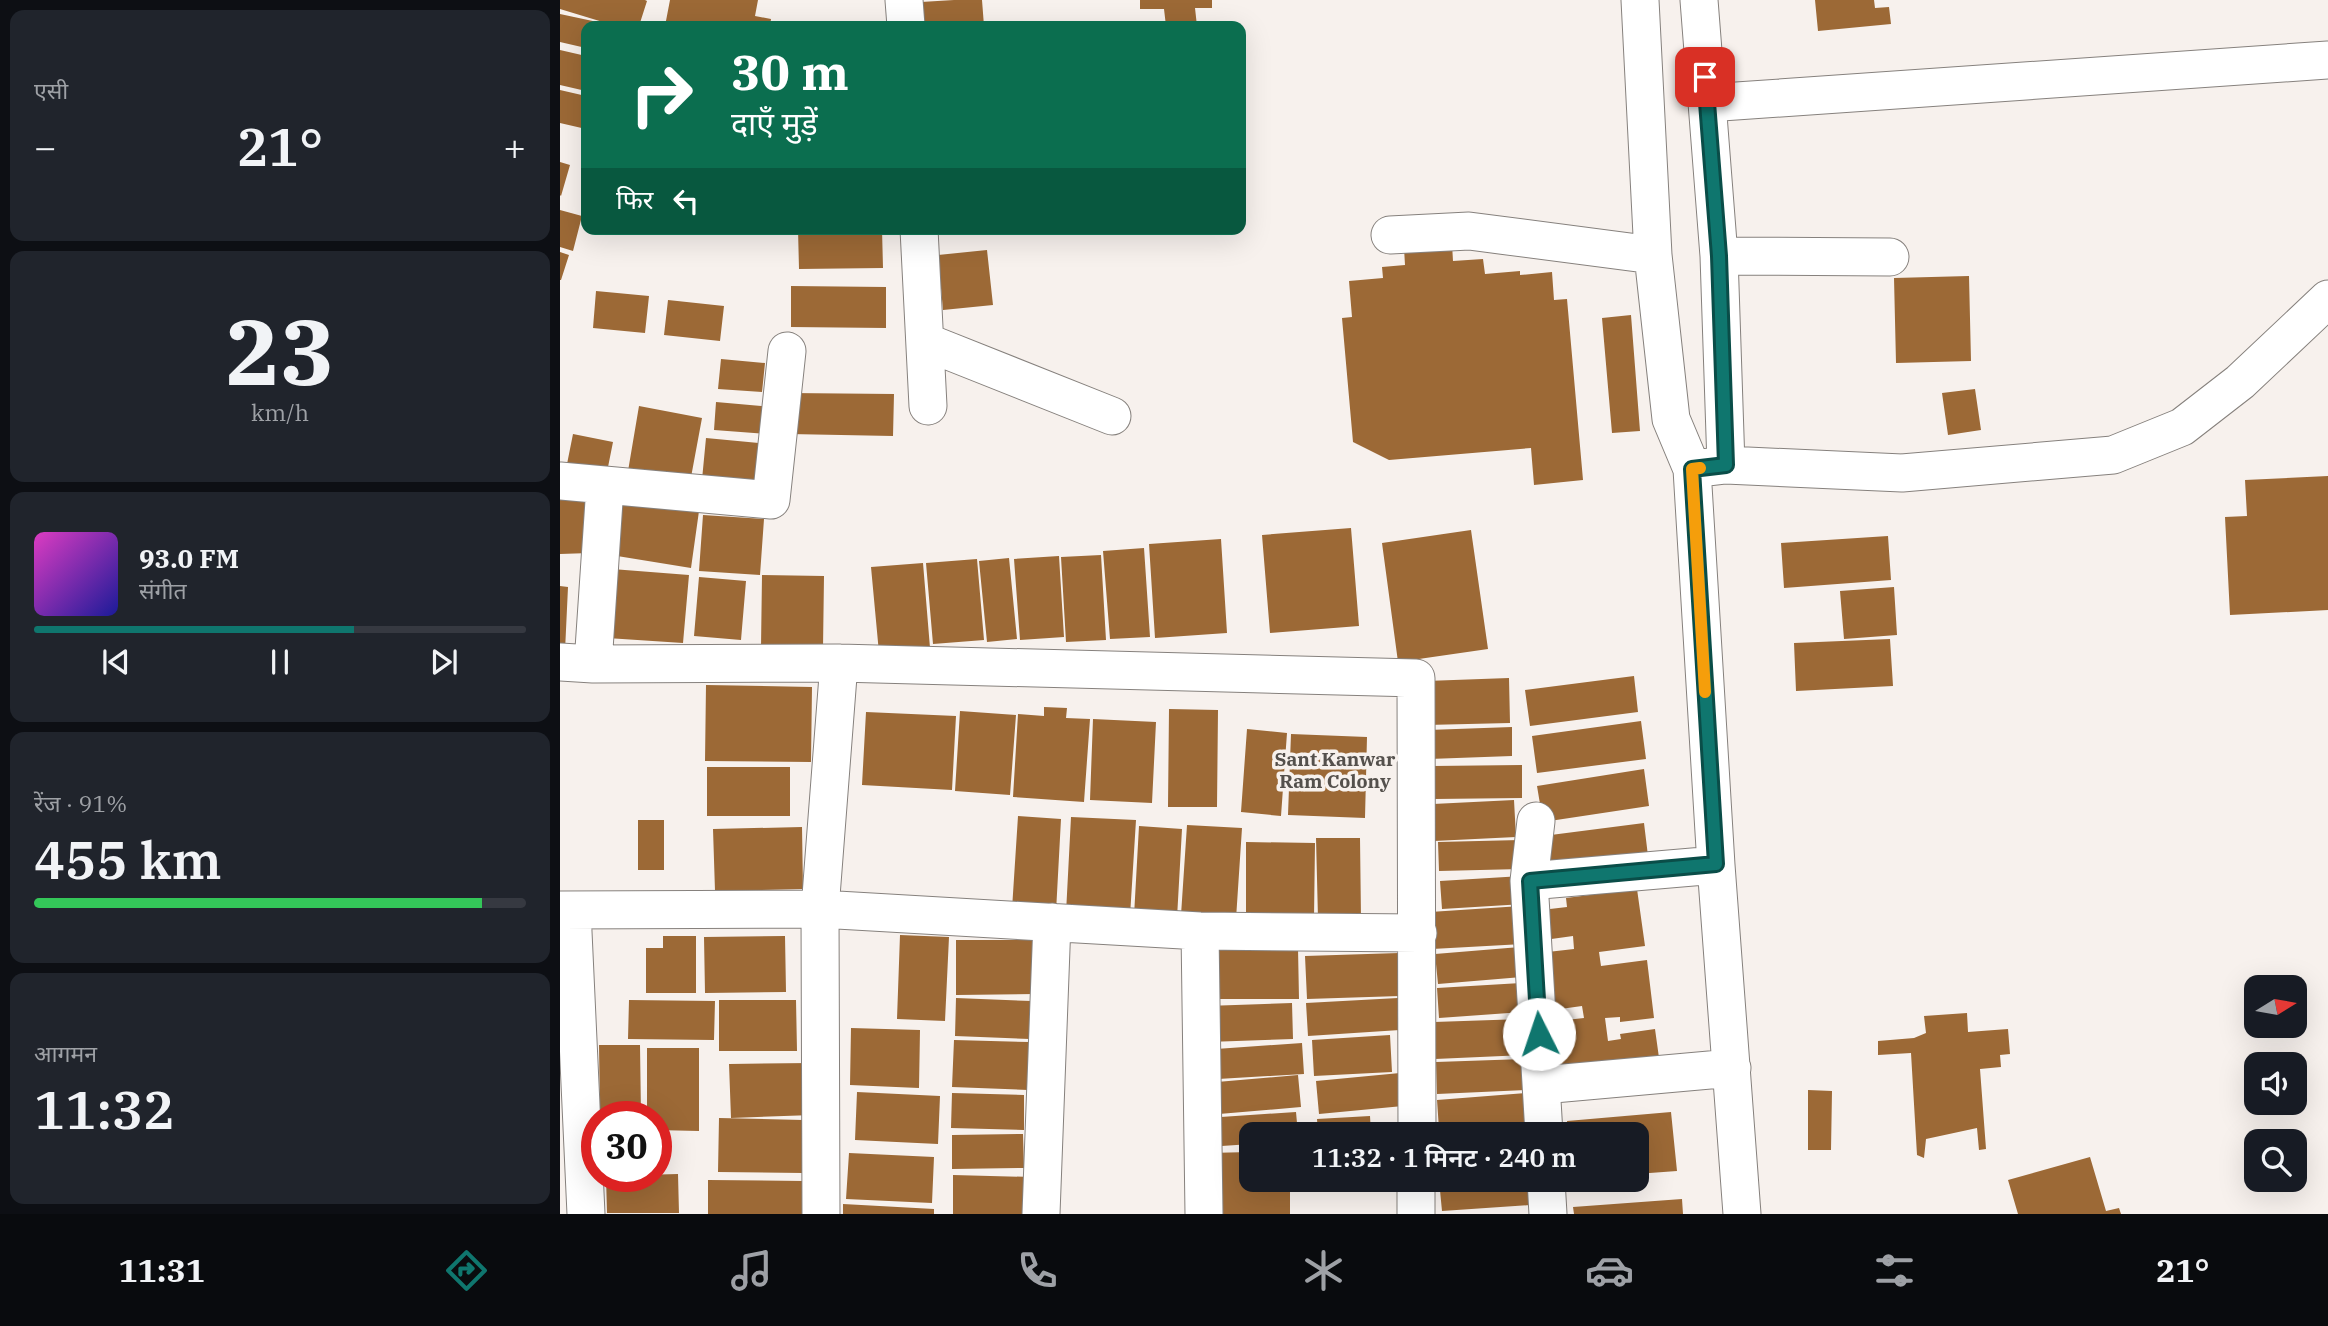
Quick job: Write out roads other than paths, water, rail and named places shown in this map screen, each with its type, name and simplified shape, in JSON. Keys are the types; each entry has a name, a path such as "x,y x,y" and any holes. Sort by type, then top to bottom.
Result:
{"street":[{"path":"904,0 906,21"},
{"path":"1640,0 1653,255 1671,419 1709,467 1902,473 2113,454 2182,427 2240,382 2328,299"},
{"path":"1699,0 1719,256 1709,467 1716,864 1742,1214"},
{"path":"1707,103 2328,60"},
{"path":"1390,235 1469,231 1653,255"},
{"path":"919,235 928,406"},
{"path":"1719,256 1891,257"},
{"path":"926,342 1112,416"},
{"path":"560,481 772,500 787,351"},
{"path":"605,486 577,663 839,663 1416,678 1417,1122"},
{"path":"821,1214 820,909 839,663"},
{"path":"1536,821 1530,881 1544,1122"},
{"path":"1530,881 1716,864"},
{"path":"586,1214 566,910 820,909 1200,930 1418,933"},
{"path":"1041,1214 1052,922"},
{"path":"1200,930 1204,1214"},
{"path":"1542,1085 1732,1068"},
{"path":"1416,1192 1416,1214"},
{"path":"1547,1192 1548,1214"}],"district":[{"name":"Sant Kanwar Ram Colony","path":"1335,770"}]}
